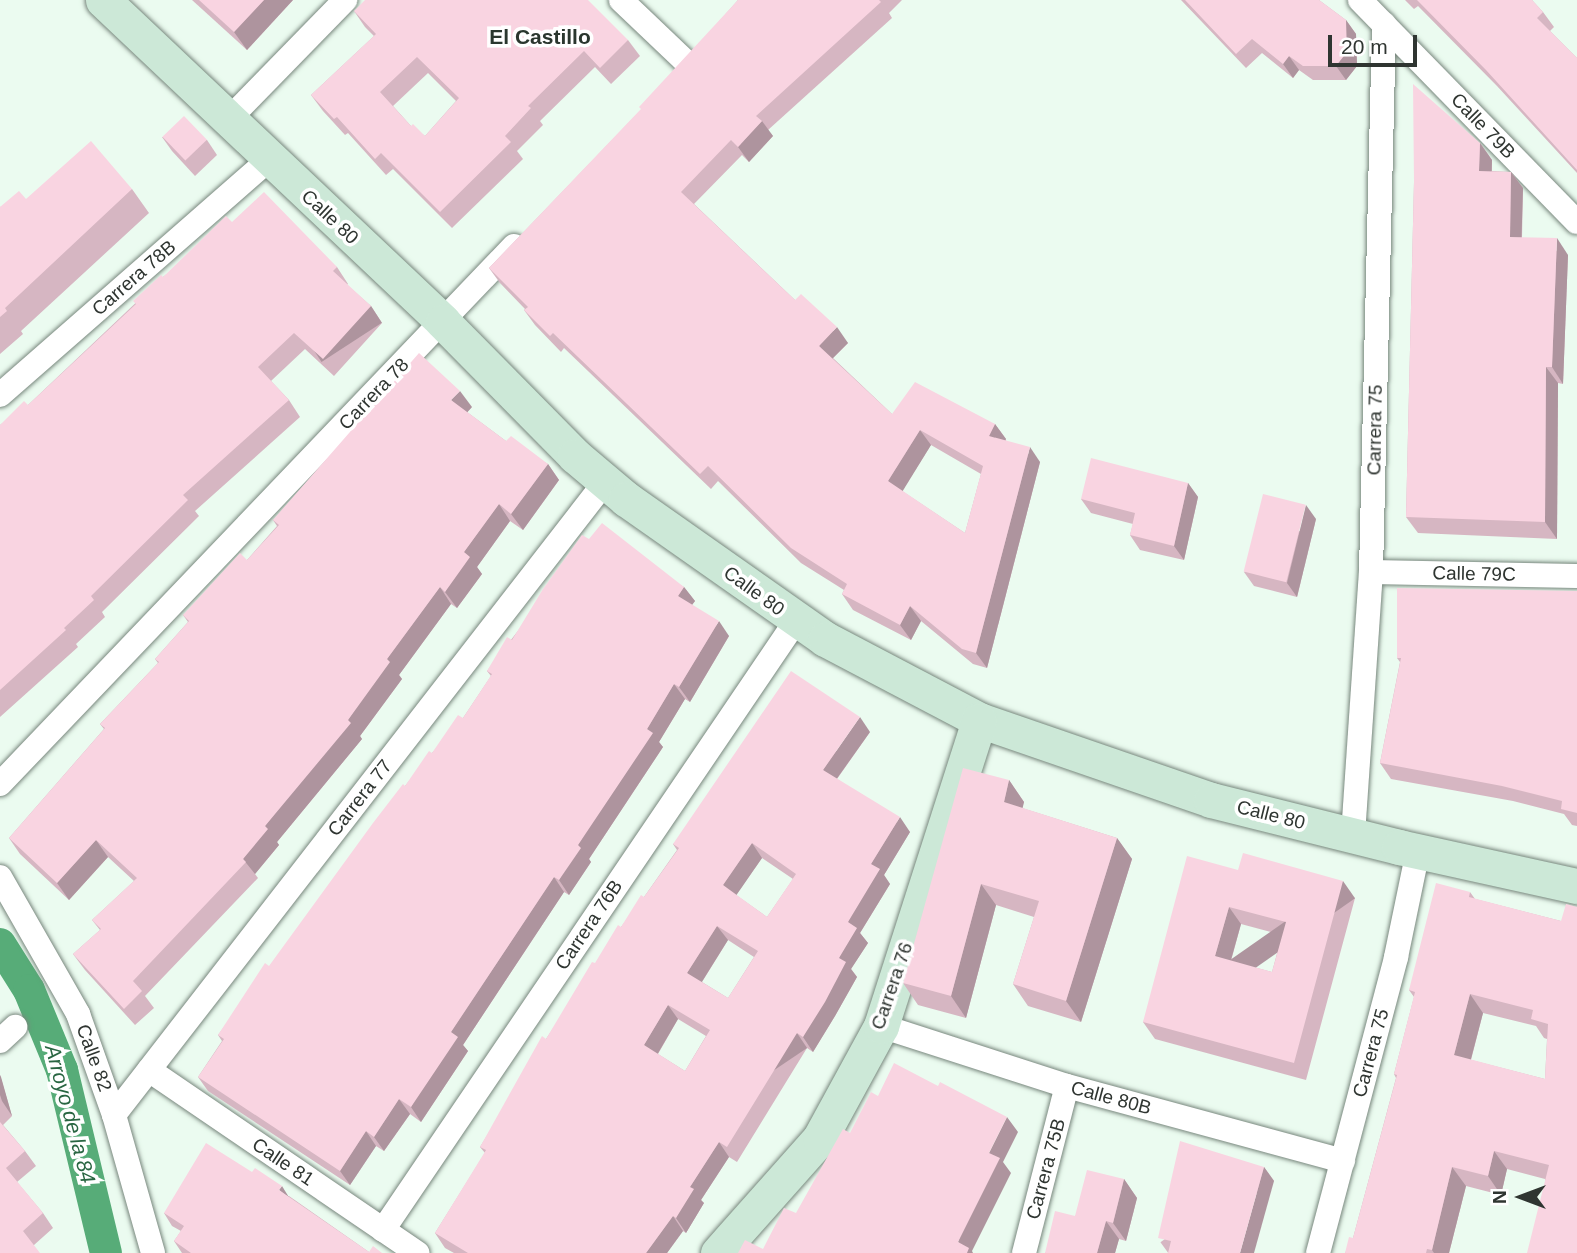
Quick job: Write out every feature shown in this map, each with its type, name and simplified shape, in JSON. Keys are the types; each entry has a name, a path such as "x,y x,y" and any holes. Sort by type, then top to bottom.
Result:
{"street":[{"name":"Calle 80","path":"103,0 268,160 443,322 605,482 796,621 900,681 979,720 1211,800 1418,851 1577,886"},
{"path":"228,120 345,0"},
{"path":"621,0 694,53 667,82"},
{"name":"Calle 79B","path":"1360,0 1577,222"},
{"name":"Carrera 75","path":"1353,835 1371,572 1384,24"},
{"name":"Carrera 78B","path":"0,395 268,160"},
{"name":"Carrera 78","path":"0,784 527,232"},
{"name":"Carrera 77","path":"114,1115 605,482"},
{"name":"Calle 79C","path":"1371,572 1577,576"},
{"name":"Carrera 76B","path":"383,1230 796,621"},
{"name":"Carrera 76","path":"718,1253 820,1138 881,1026 979,720"},
{"name":"Carrera 75","path":"1318,1253 1396,957 1418,851"},
{"name":"Calle 82","path":"0,877 78,1014 114,1115 153,1253"},
{"name":"Calle 80B","path":"881,1026 1067,1086 1343,1161"},
{"name":"Calle 81","path":"149,1070 418,1253"},
{"name":"Carrera 75B","path":"1024,1253 1067,1086"}],"building":[{"path":"199,0 264,0 234,32"},
{"path":"365,0 588,0 628,40 600,68 584,51 528,106 531,108 505,136 511,142 440,212 381,153 375,159 337,117 334,119 311,95 376,34 354,11","holes":["417,57 459,98 425,136 413,124 411,126 380,92"]},
{"path":"738,0 881,2 756,116 762,121 738,147 731,140 681,192 795,300 801,294 837,327 819,346 892,414 915,382 995,424 989,436 1030,447 976,653 962,649 910,606 900,625 842,594 847,584 791,548 708,466 700,474 553,333 550,336 524,310 528,307 489,268 641,109 639,107","holes":["920,430 983,466 965,533 888,481"]},
{"path":"1185,0 1319,0 1346,20 1347,52 1336,66 1303,66 1289,56 1283,64 1252,39 1236,54"},
{"path":"1417,0 1532,0 1543,12 1537,18 1577,58 1577,170 1486,70"},
{"path":"1413,84 1480,143 1479,171 1511,172 1510,237 1557,238 1552,367 1546,367 1545,522 1406,517 1414,182"},
{"path":"184,116 207,140 185,161 162,137"},
{"path":"91,141 132,189 5,308 7,311 0,317 0,207 19,191 26,199"},
{"path":"264,192 337,267 333,271 371,306 323,359 294,333 258,367 289,400 183,495 188,500 91,596 94,600 64,628 66,630 0,690 0,425 24,401 28,405 136,304 133,301 161,275 163,277 226,216 232,222"},
{"path":"419,353 460,391 451,400 506,441 511,436 548,464 511,514 499,504 464,552 470,557 445,592 440,587 387,659 390,662 348,720 351,723 265,826 268,829 243,859 246,862 133,981 142,991 124,1009 73,954 101,929 92,920 137,878 96,840 57,883 9,838 105,728 100,724 159,662 155,659 189,621 183,615 240,553 247,560 279,525 273,520"},
{"path":"1091,458 1188,483 1174,546 1130,535 1135,513 1081,499"},
{"path":"1263,494 1306,505 1286,582 1244,572"},
{"path":"602,523 684,587 678,596 719,621 679,687 674,684 647,729 653,733 578,845 581,848 559,880 554,877 451,1032 458,1037 411,1107 399,1099 374,1137 366,1131 340,1171 198,1077 224,1039 218,1035 265,963 269,966 373,823 403,784 405,786 429,751 432,753 458,715 463,718 492,674 487,671 507,637 512,640 543,589 582,535 589,539"},
{"path":"1397,588 1577,591 1577,813 1561,809 1562,801 1502,786 1380,763 1401,658 1397,658"},
{"path":"791,671 860,717 823,770 900,817 871,864 880,869 848,922 857,928 839,958 846,962 825,1002 803,1037 797,1033 727,1147 719,1142 690,1187 694,1189 676,1218 673,1216 646,1253 468,1253 435,1233 486,1150 480,1147 542,1036 546,1039 592,962 595,963 618,925 621,927 641,895 644,897 679,848 673,844","holes":["752,843 796,874 767,917 723,885","717,926 758,951 728,998 687,973","668,1005 710,1030 685,1071 644,1045"]},
{"path":"963,768 1009,780 1004,802 1117,838 1066,1001 1013,984 1039,901 981,884 951,996 903,983"},
{"path":"1243,853 1343,881 1294,1063 1143,1022 1187,856 1238,870","holes":["1229,907 1286,922 1272,972 1215,956"]},
{"path":"1436,883 1470,892 1469,897 1561,921 1566,904 1577,907 1577,1253 1527,1253 1549,1165 1494,1151 1488,1176 1452,1167 1432,1250 1427,1249 1426,1253 1345,1253 1349,1237 1353,1238 1397,1075 1394,1074 1415,992 1409,990","holes":["1470,994 1533,1010 1531,1019 1548,1024 1545,1079 1454,1055"]},
{"path":"894,1063 938,1086 940,1082 1007,1117 989,1153 1000,1158 958,1242 969,1248 967,1253 738,1253 745,1240 763,1249 784,1208 796,1213 843,1129 850,1133 871,1092 878,1096"},
{"path":"0,1122 25,1151 6,1168 43,1213 23,1231 40,1253 0,1253"},
{"path":"1180,1141 1264,1167 1240,1253 1168,1253 1171,1241 1158,1238"},
{"path":"206,1143 252,1172 255,1168 282,1186 279,1190 369,1252 373,1246 382,1253 191,1253 174,1241 184,1226 164,1213"},
{"path":"1087,1170 1124,1179 1113,1223 1106,1221 1097,1253 1045,1253 1055,1211 1075,1216"}],"waterway":[{"name":"Arroyo de la 84","path":"0,944 29,990 62,1070 106,1253"}],"district":[{"name":"El Castillo","path":"540,37"}]}
